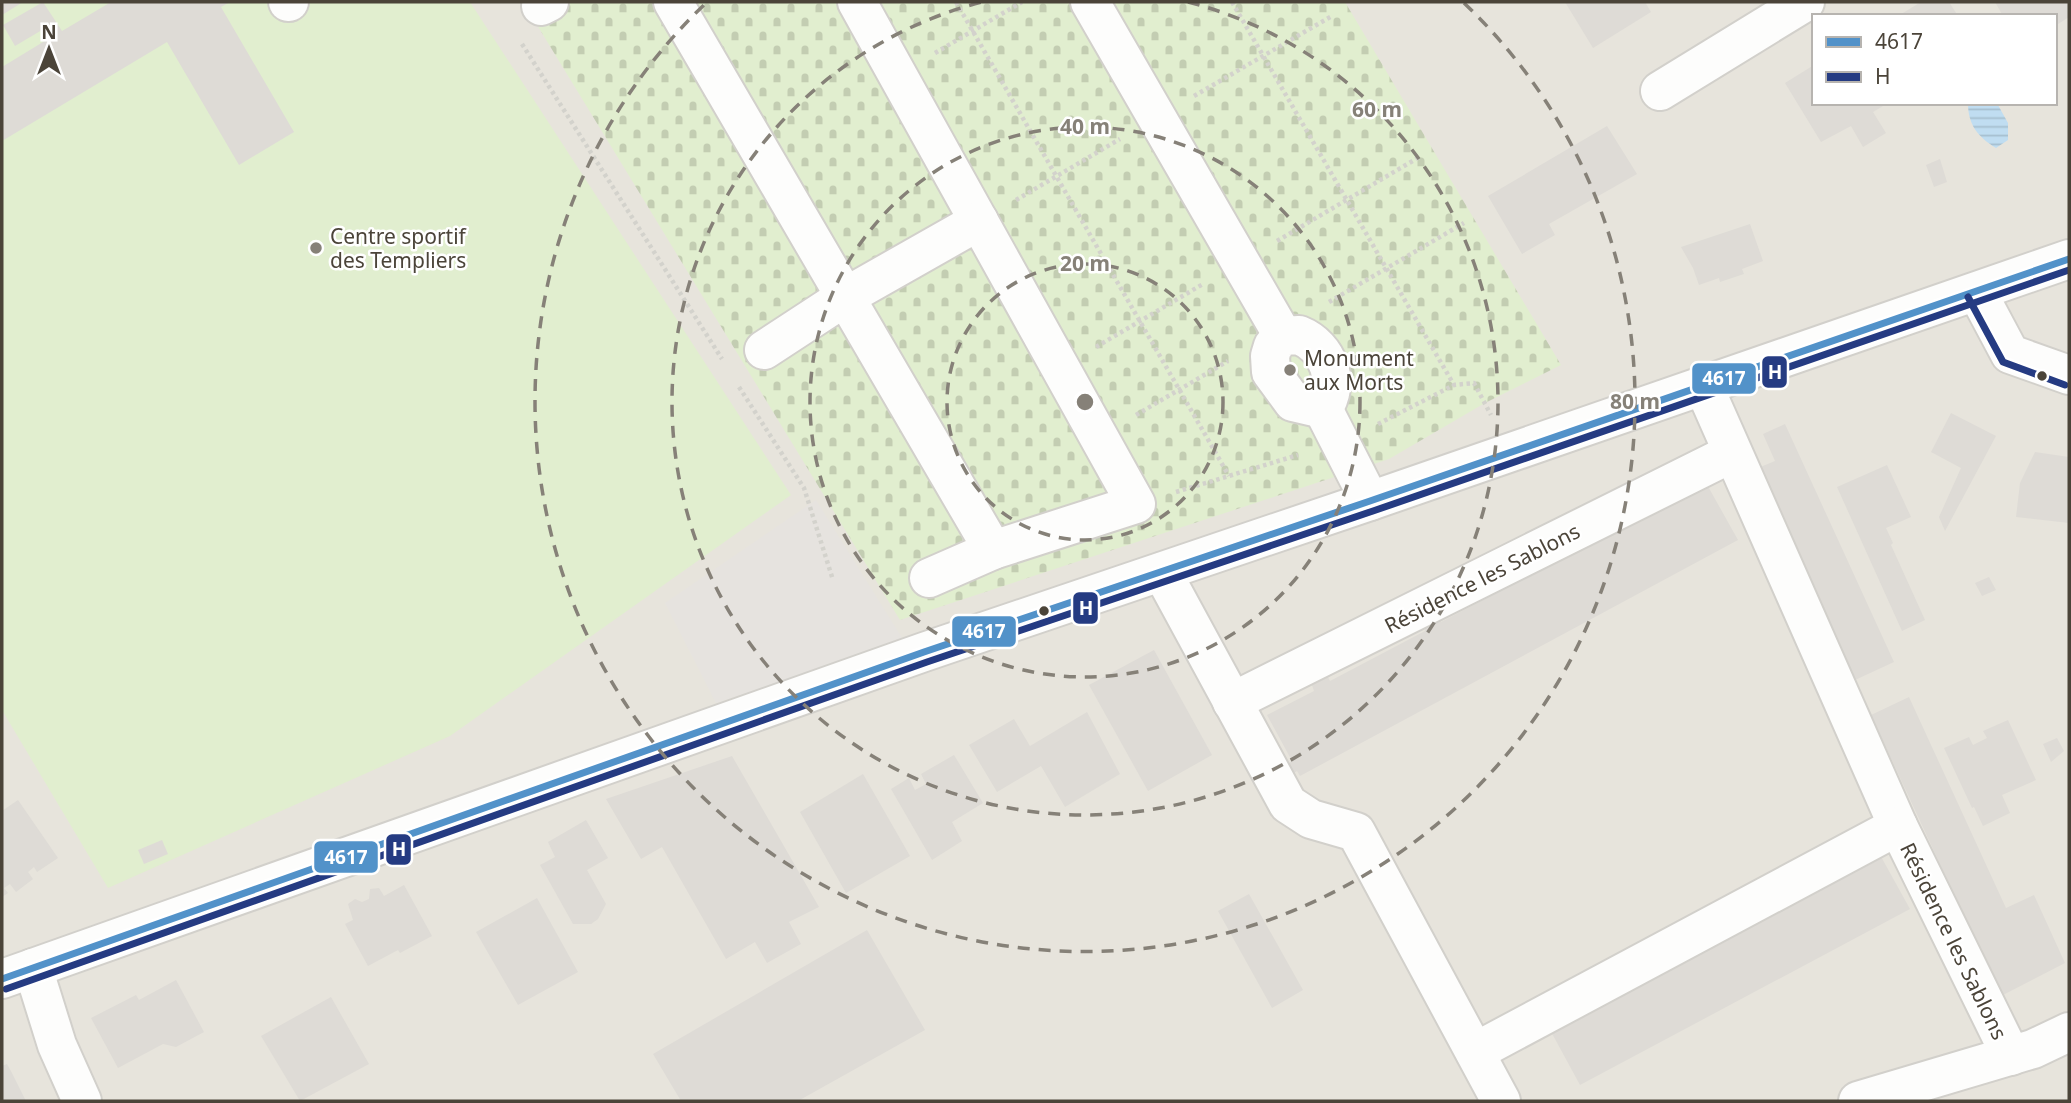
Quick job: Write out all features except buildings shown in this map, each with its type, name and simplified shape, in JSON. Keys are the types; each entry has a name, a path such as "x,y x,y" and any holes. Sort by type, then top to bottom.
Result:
{"street":[{"path":"673,2 993,550"},
{"path":"857,2 1136,504 993,550 929,578"},
{"path":"1090,2 1283,336 1273,346 1270,356 1271,372 1293,402 1332,426 1370,501"},
{"path":"1660,91 1805,2"},
{"path":"764,350 845,297 978,221"},
{"path":"82,1101 57,1045 18,974 914,656 1704,387 2069,259"},
{"path":"1977,292 2010,354 2069,375"},
{"name":"Résidence les Sablons","path":"1704,387 1898,827 2011,1056"},
{"name":"Résidence les Sablons","path":"1232,702 1732,453"},
{"path":"1163,572 1288,804 1311,819 1356,832 1501,1101"},
{"name":"Résidence les Sablons","path":"1475,1052 1898,827"},
{"path":"1858,1101 2011,1056 2069,1032"}],"path":[{"path":"956,2 1229,476"},
{"path":"897,75 1022,2"},
{"path":"1232,2 1454,385"},
{"path":"515,34 722,360"},
{"path":"737,383 804,488 833,580"},
{"path":"1136,504 1229,476 1332,426 1454,385 1474,383 1510,453"}],"shaded area":[{"path":"2,2 2069,2 2069,1101 2,1101"},
{"path":"816,500 904,641 716,703 665,603"}],"green space":[{"name":"Centre sportif des Templiers","path":"2,2 470,2 791,495 450,736 108,888 2,710"},
{"path":"523,2 1345,2 1561,365 1485,403 1389,459 900,620"}],"water":[{"path":"1968,105 1998,105 2008,123 2008,140 1996,148 1975,130"}],"transit line":[{"name":"4617","path":"2,979 924,652 2069,259"},
{"name":"H","path":"6,989 927,662 2069,270"},
{"name":"H","path":"1968,297 2003,362 2065,385"}],"place":[{"name":"Centre sportif des Templiers","path":"316,248"},
{"name":"Monument aux Morts","path":"1290,370"}]}
